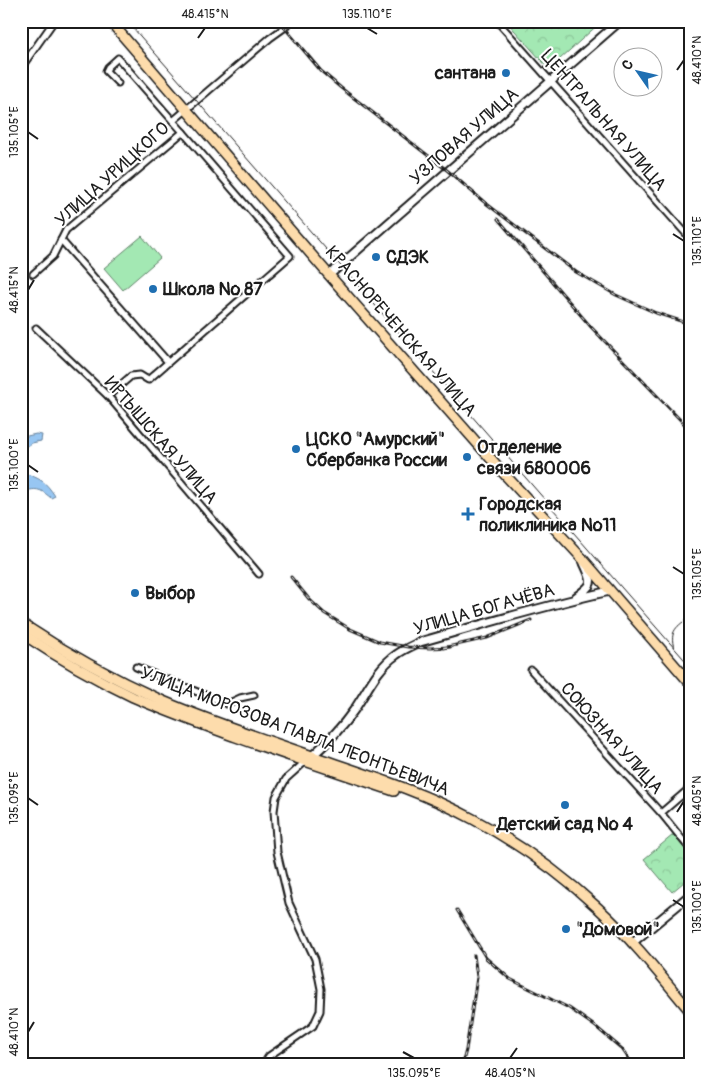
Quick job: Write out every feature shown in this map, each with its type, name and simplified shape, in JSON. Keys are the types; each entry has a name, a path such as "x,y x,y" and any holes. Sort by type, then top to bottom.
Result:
{"main road":[{"name":"КРАСНОРЕЧЕНСКАЯ УЛИЦА","path":"110,21 329,275 507,478 581,557 690,683"},
{"name":"УЛИЦА МОРОЗОВА ПАВЛА ЛЕОНТЬЕВИЧА","path":"21,623 95,668 164,701 309,758"},
{"name":"УЛИЦА МОРОЗОВА ПАВЛА ЛЕОНТЬЕВИЧА","path":"21,633 90,675 134,697 183,718 426,796 494,831 552,869 599,908 632,943 690,1011"}],"street":[{"path":"21,68 54,21"},
{"name":"УЛИЦА УРИЦКОГО","path":"33,274 53,256 66,230 183,132 173,120 290,21"},
{"name":"ЦЕНТРАЛЬНАЯ УЛИЦА","path":"497,21 636,179 689,236"},
{"name":"УЗЛОВАЯ УЛИЦА","path":"329,275 620,21"},
{"path":"118,83 106,71 118,58 173,120"},
{"path":"108,396 131,376 140,375 148,380 290,256 183,132"},
{"path":"61,240 168,362"},
{"name":"ИРТЫШСКАЯ УЛИЦА","path":"36,328 108,396 259,574"},
{"path":"574,599 588,588 591,582 581,557"},
{"name":"УЛИЦА БОГАЧЁВА","path":"263,1065 269,1056 314,1026 320,1011 321,989 315,958 289,903 277,852 274,811 276,797 286,780 334,736 378,673 396,655 420,642 519,613 610,591"},
{"path":"136,667 227,704 240,698 254,695"},
{"name":"СОЮЗНАЯ УЛИЦА","path":"531,670 661,813 690,849"},
{"path":"661,813 690,788"},
{"path":"632,943 690,895"}],"green space":[{"path":"506,21 602,21 549,69"},
{"path":"142,236 160,258 123,290 104,268"},
{"path":"673,835 690,855 690,877 672,892 644,859"}],"water":[{"path":"21,435 42,435 41,441 32,443 23,449 22,463 24,473 39,479 45,484 55,496 51,498 38,490 21,492"}],"tram line":[{"path":"127,21 690,666"},
{"path":"674,648 673,633 681,623 690,617"}],"railway":[{"path":"279,21 321,71 341,88 576,272 616,295 656,313 690,324"},
{"path":"498,219 591,327 690,430"},
{"path":"291,577 309,599 324,613 350,629 380,642 408,647 450,647"},
{"path":"443,648 487,638 531,620"},
{"path":"457,910 486,958 510,979 569,1008 596,1027 622,1049 633,1065"},
{"path":"462,1065 477,977 474,955"}],"place":[{"name":"сантана","path":"506,73"},
{"name":"СДЭК","path":"376,257"},
{"name":"Школа № 87","path":"153,289"},
{"name":"ЦСКО \"Амурский\" Сбербанка России","path":"296,449"},
{"name":"Отделение связи 680006","path":"467,457"},
{"name":"Городская поликлиника №11","path":"468,514"},
{"name":"Выбор","path":"135,593"},
{"name":"Детский сад № 4","path":"565,805"},
{"name":"\"Домовой\"","path":"566,929"}]}
